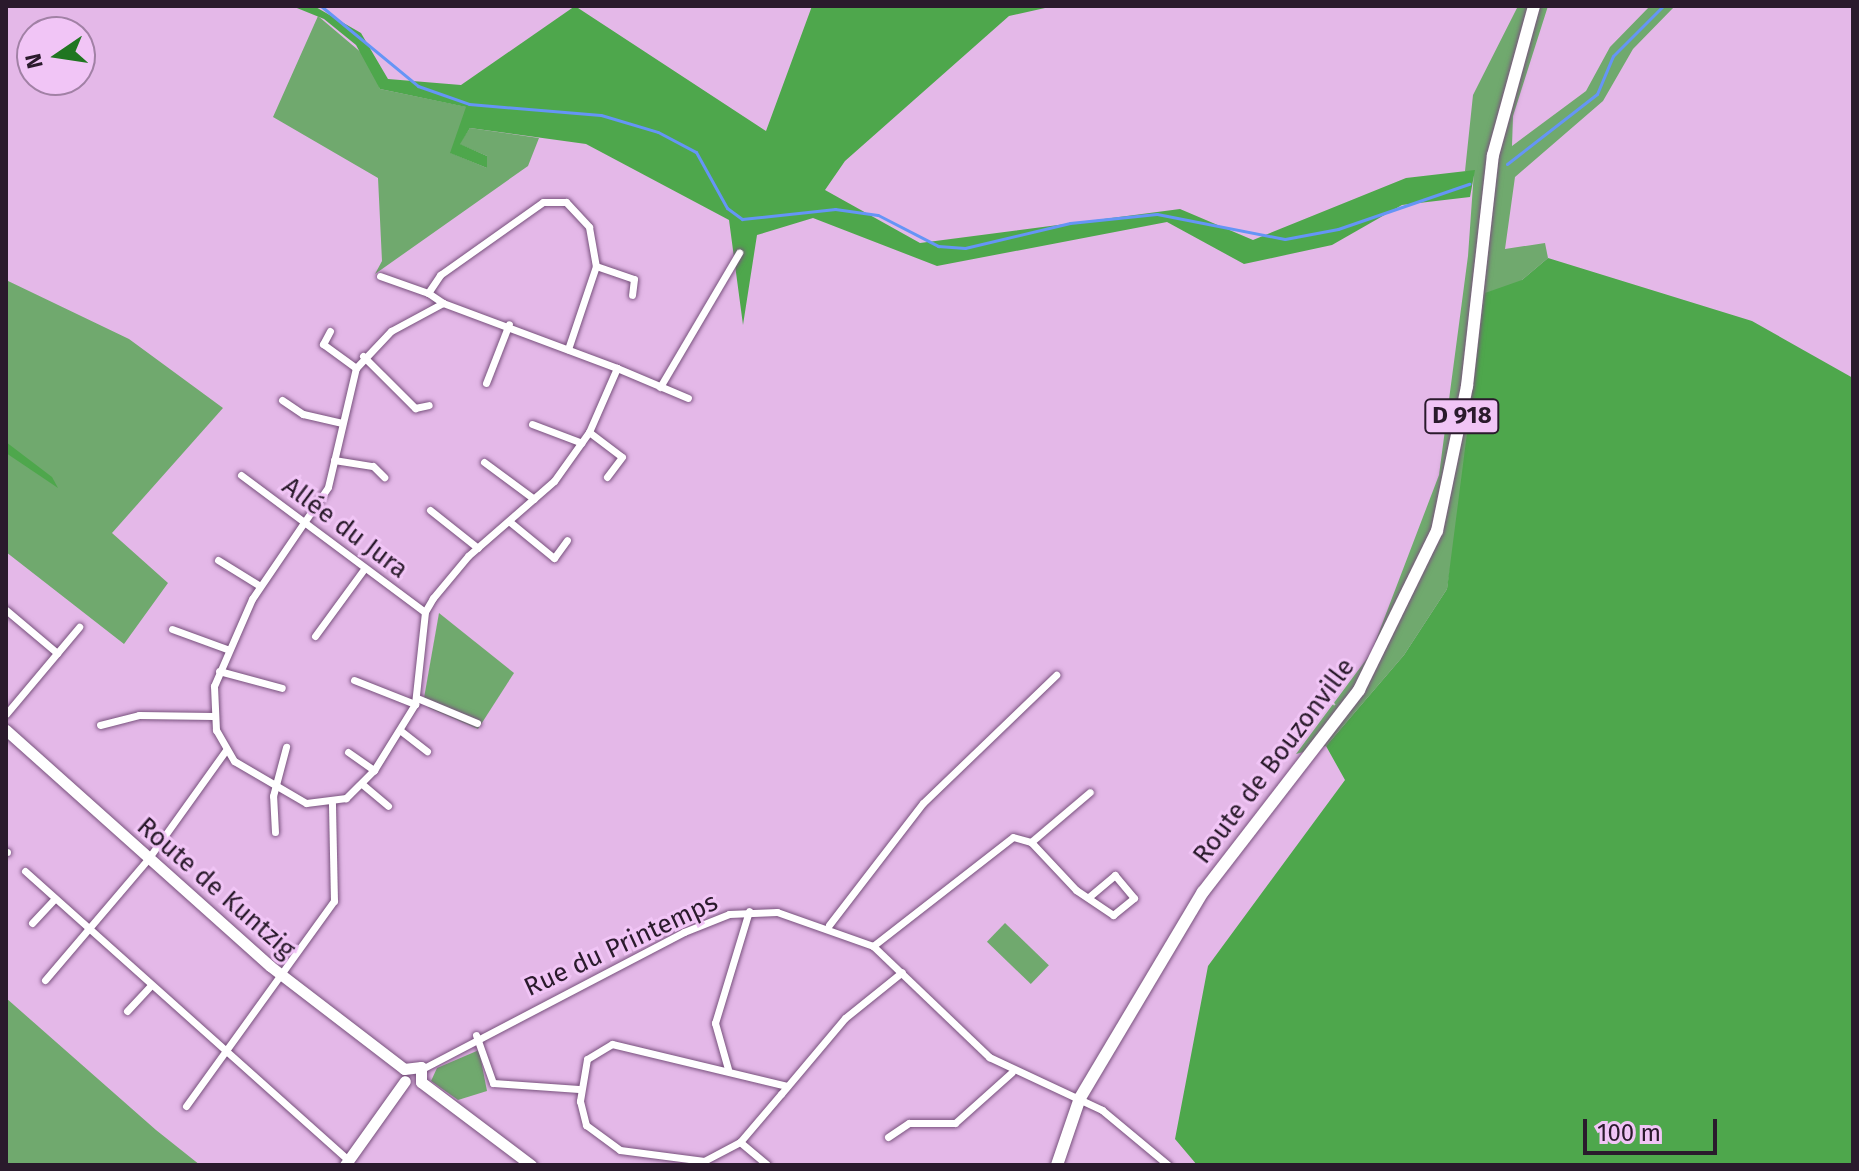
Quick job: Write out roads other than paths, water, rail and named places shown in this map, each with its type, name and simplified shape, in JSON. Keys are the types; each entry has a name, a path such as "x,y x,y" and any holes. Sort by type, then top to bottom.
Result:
{"main road":[{"name":"Route de Bouzonville","path":"1080,1098 1203,892 1359,690 1437,531 1467,386 1493,155 1534,6"},
{"name":"D 918","path":"1057,1165 1080,1098"}],"street":[{"path":"428,293 440,275 555,199 587,224 596,266 568,349"},
{"path":"660,387 739,253"},
{"path":"596,266 634,279 632,295"},
{"path":"380,276 428,293 443,303 509,324 688,398"},
{"path":"443,303 391,331 363,356 356,368 341,423 328,487 260,586 219,671 213,716 226,750 275,789 306,803 332,803 362,784 374,770 401,731 416,701 425,612 478,548 534,499 582,443 617,368"},
{"path":"486,383 509,324"},
{"path":"330,331 323,344 356,368"},
{"path":"363,356 415,408 429,405"},
{"path":"282,400 303,414 341,423"},
{"path":"532,424 582,443"},
{"path":"589,432 622,457 607,477"},
{"path":"334,460 373,466 384,477"},
{"path":"484,462 534,499"},
{"name":"Allée du Jura","path":"241,475 425,612"},
{"path":"430,510 478,548"},
{"path":"510,522 554,558 567,540"},
{"path":"218,560 260,586"},
{"path":"315,636 364,569"},
{"path":"6,610 57,653"},
{"path":"6,714 79,627"},
{"path":"172,629 227,649"},
{"path":"219,671 282,688"},
{"path":"829,925 923,803 1056,675"},
{"path":"354,680 477,723"},
{"path":"100,725 139,715 213,716"},
{"name":"Route de Kuntzig","path":"6,730 281,975 405,1075"},
{"path":"401,731 427,751"},
{"path":"275,832 275,789 286,747"},
{"path":"45,980 148,859 226,750"},
{"path":"348,752 374,770"},
{"path":"362,784 388,806"},
{"path":"1031,842 1090,792"},
{"path":"186,1106 334,901 332,803"},
{"path":"873,946 1013,837 1031,842 1090,896 1113,915 1134,898 1115,875 1090,896"},
{"path":"25,871 347,1162 405,1075 422,1069 421,1082"},
{"path":"32,923 54,899"},
{"name":"Rue du Printemps","path":"422,1069 476,1035 684,932 749,911 829,925 873,946 1012,1072 1080,1098 1168,1165"},
{"path":"728,1069 715,1023 749,911"},
{"path":"787,1086 728,1069 612,1044 590,1054 579,1089 586,1125 620,1150 691,1163 740,1142 845,1018 902,972"},
{"path":"127,1011 151,985"},
{"path":"476,1035 493,1083 579,1089"},
{"path":"888,1137 909,1123 955,1123 1012,1072"},
{"path":"405,1075 421,1082 531,1165"},
{"path":"740,1142 767,1165"}],"waterway":[{"path":"321,6 418,86 469,104 601,115 658,132 696,152 727,208 742,219 835,209 878,215 938,246 965,248 1070,223 1157,214 1285,239 1338,229 1469,184"},
{"path":"1507,164 1597,94 1613,56 1663,6"}]}
